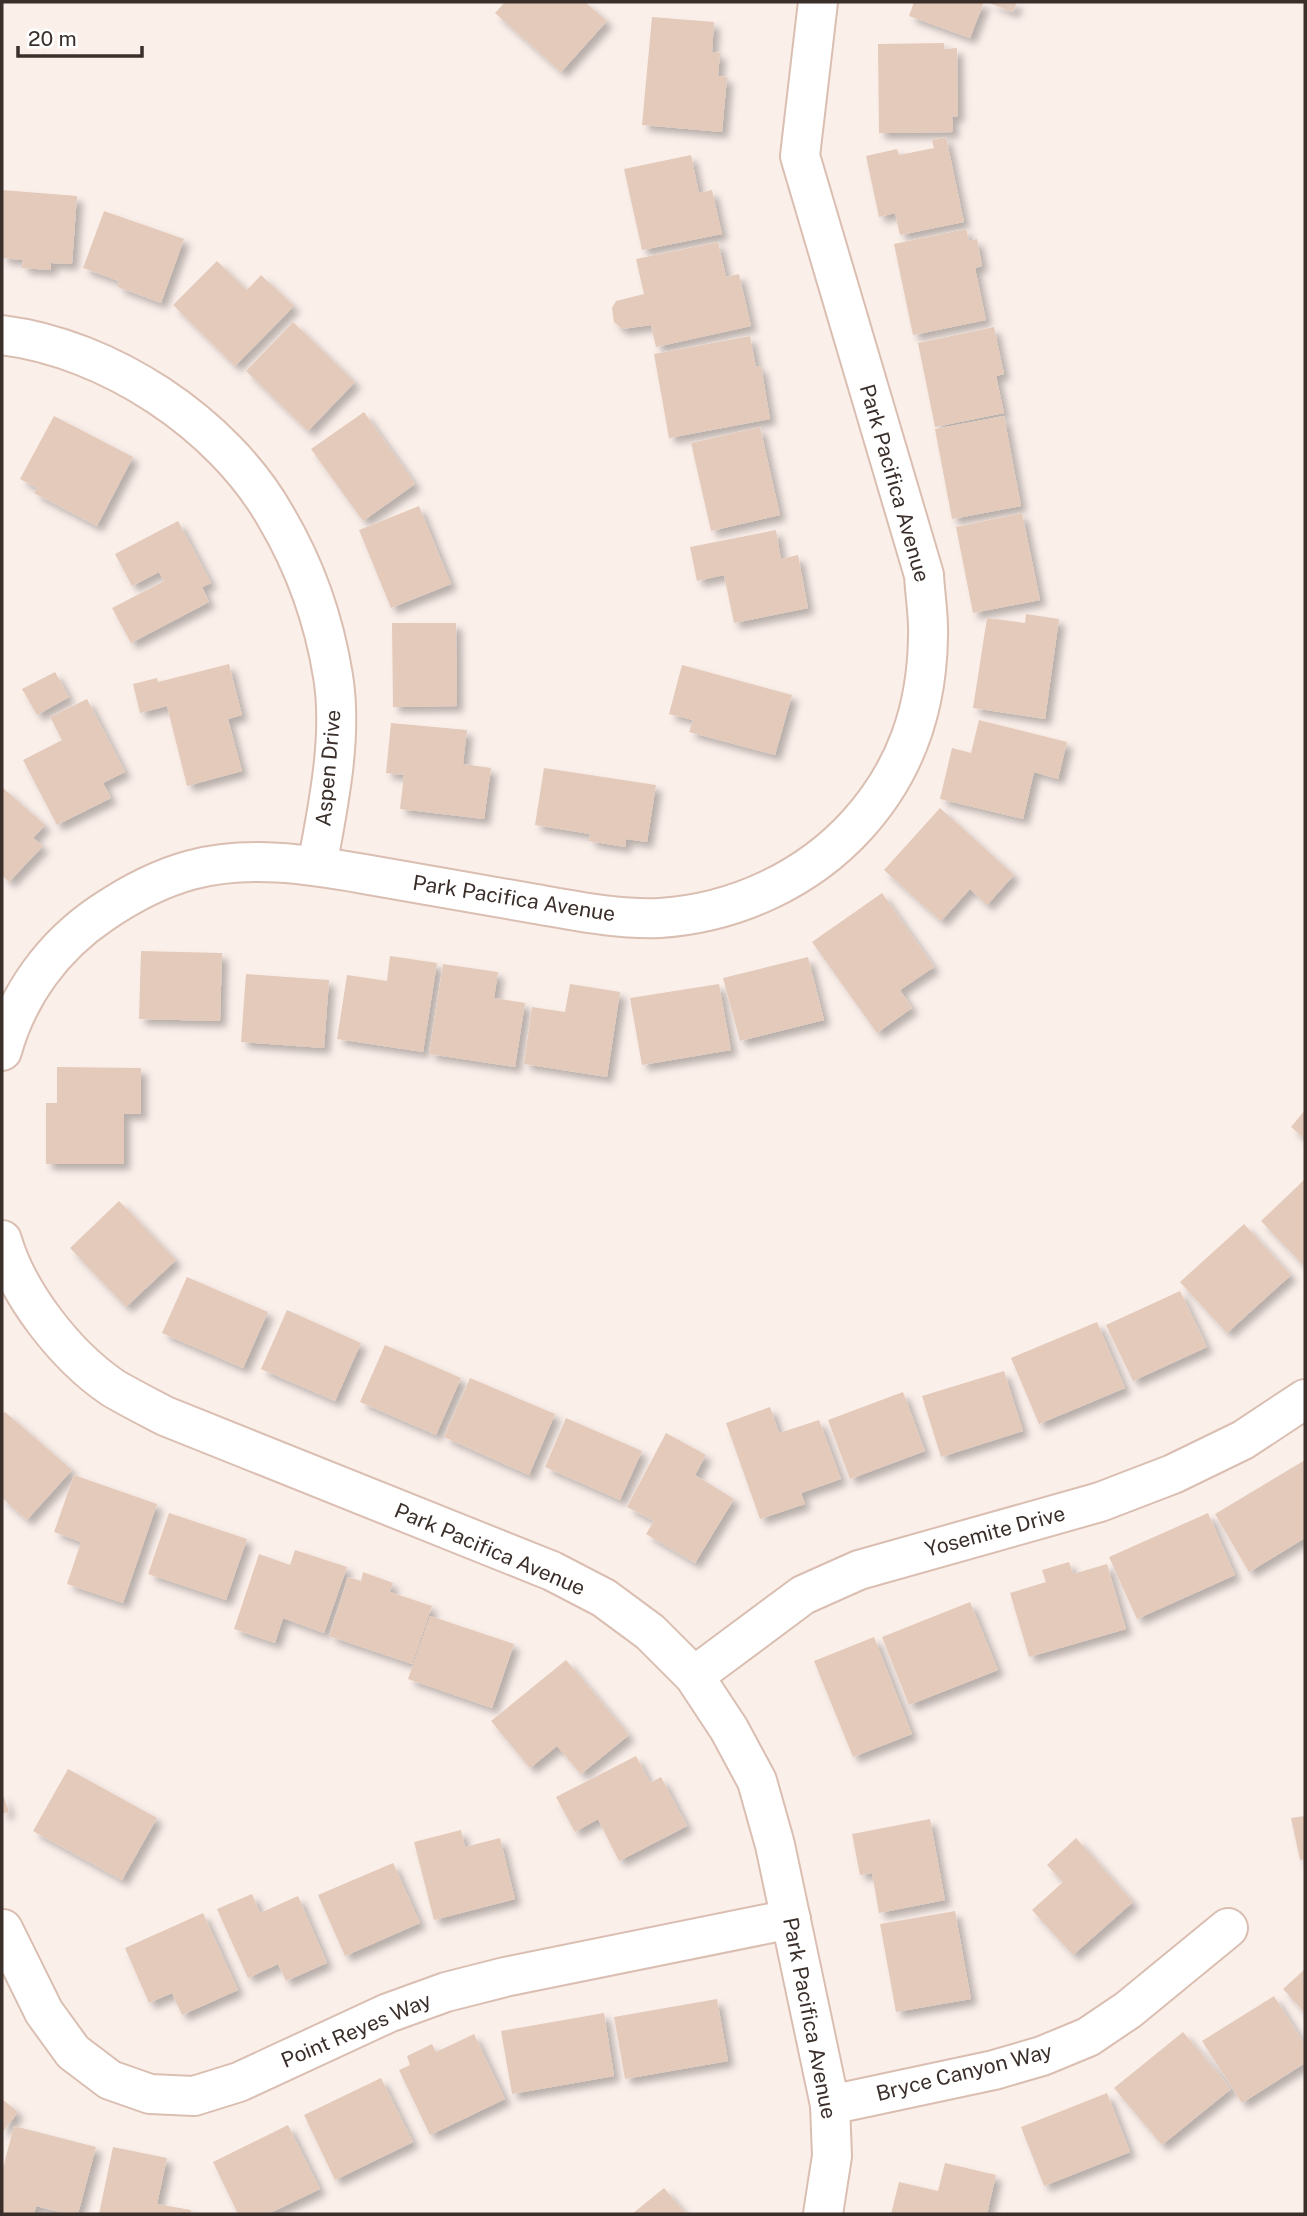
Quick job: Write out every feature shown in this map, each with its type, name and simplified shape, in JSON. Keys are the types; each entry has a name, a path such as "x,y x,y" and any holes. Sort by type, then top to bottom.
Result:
{"street":[{"name":"Park Pacifica Avenue","path":"2,1051 8,1030 36,974 81,926 136,890 192,869 250,862 317,866 595,914 659,918 726,906 784,884 837,847 880,799 909,746 924,693 928,623 924,575 800,156 818,2"},
{"name":"Aspen Drive","path":"2,335 30,338 88,358 142,385 193,421 238,464 275,514 303,567 321,622 334,678 335,737 329,799 317,866"},
{"name":"Park Pacifica Avenue","path":"2,1240 6,1254 34,1306 68,1350 113,1387 165,1416 552,1571 604,1598 650,1632 694,1676 729,1729 757,1781 775,1845 830,2105 832,2156 823,2214"},
{"name":"Yosemite Drive","path":"694,1676 803,1595 859,1570 1100,1502 1173,1474 1243,1440 1305,1399"},
{"name":"Point Reyes Way","path":"3,1928 44,2012 73,2052 110,2080 140,2091 194,2096 239,2082 388,2013 446,1992 505,1977 791,1919"},
{"name":"Bryce Canyon Way","path":"830,2105 994,2070 1042,2056 1088,2036 1128,2010 1228,1928"}],"building":[{"path":"505,2 585,2 607,21 561,72 495,13"},
{"path":"914,2 984,2 970,38 909,16"},
{"path":"986,2 1017,2 1013,12"},
{"path":"652,17 714,22 712,52 720,53 718,76 727,77 722,132 642,125"},
{"path":"944,43 944,49 957,48 958,116 952,117 953,132 879,133 878,44"},
{"path":"946,137 964,222 900,235 895,213 879,217 866,156 897,149 899,155 934,148 932,140"},
{"path":"691,155 699,193 712,190 722,234 642,250 624,169"},
{"path":"2,190 77,196 72,264 51,263 51,270 22,268 23,260 2,258"},
{"path":"104,211 184,239 161,303 118,287 119,281 83,268"},
{"path":"966,229 969,241 977,239 982,266 975,268 986,320 913,335 894,244"},
{"path":"718,242 726,277 739,274 751,326 656,347 651,325 622,329 614,322 612,308 616,301 644,294 636,259"},
{"path":"217,261 247,290 261,275 294,306 235,366 173,305"},
{"path":"293,322 355,382 308,431 246,371"},
{"path":"994,327 1004,374 996,376 1004,413 935,427 918,343"},
{"path":"750,336 756,367 761,366 770,419 669,438 654,354"},
{"path":"364,412 415,484 363,521 311,449"},
{"path":"54,416 133,457 97,526 34,493 37,488 20,479"},
{"path":"1004,416 1021,506 952,519 935,429"},
{"path":"760,427 780,515 711,531 691,443"},
{"path":"419,506 451,584 391,608 359,530"},
{"path":"1022,513 1040,600 973,613 956,527"},
{"path":"178,521 211,583 202,587 209,602 131,643 112,608 164,581 159,572 132,586 115,554"},
{"path":"776,530 781,559 798,555 808,608 734,623 724,575 697,581 690,547"},
{"path":"1026,614 1059,619 1045,719 973,708 987,618 1025,623"},
{"path":"392,623 456,623 457,706 393,707"},
{"path":"229,664 242,715 228,719 242,771 187,786 167,706 140,713 133,684 157,678 158,682"},
{"path":"682,665 792,695 775,755 689,732 693,720 669,714"},
{"path":"55,672 69,697 37,715 22,689"},
{"path":"87,699 125,772 103,783 111,798 57,825 23,760 62,740 50,717"},
{"path":"979,720 1067,742 1058,779 1034,772 1023,819 940,799 952,748 971,753"},
{"path":"391,723 467,730 463,764 491,768 484,819 400,809 404,775 386,773"},
{"path":"544,768 656,785 647,842 626,839 625,847 589,841 590,834 535,825"},
{"path":"2,787 45,825 33,838 43,846 9,882 2,875"},
{"path":"940,808 1014,875 987,905 970,889 941,921 884,870"},
{"path":"882,893 934,967 900,990 912,1008 877,1033 812,942"},
{"path":"141,951 222,953 220,1021 139,1019"},
{"path":"390,956 437,963 423,1052 337,1039 347,975 387,981"},
{"path":"808,957 824,1020 740,1041 723,978"},
{"path":"443,964 498,972 494,998 525,1003 515,1067 429,1054"},
{"path":"246,974 329,980 324,1048 241,1042"},
{"path":"570,984 620,992 607,1077 524,1064 532,1007 565,1012"},
{"path":"719,984 731,1050 642,1065 630,998"},
{"path":"57,1067 141,1068 141,1114 124,1114 124,1164 46,1164 46,1103 57,1103"},
{"path":"1305,1110 1305,1139 1291,1127"},
{"path":"1305,1179 1305,1267 1261,1221"},
{"path":"119,1201 176,1260 126,1307 70,1248"},
{"path":"1244,1224 1291,1275 1227,1333 1180,1282"},
{"path":"187,1277 268,1312 243,1368 162,1333"},
{"path":"1180,1291 1207,1347 1133,1381 1106,1325"},
{"path":"287,1310 361,1343 335,1401 261,1369"},
{"path":"1097,1322 1125,1388 1039,1424 1011,1358"},
{"path":"385,1345 461,1378 436,1435 360,1402"},
{"path":"1004,1371 1023,1431 941,1457 922,1396"},
{"path":"470,1378 555,1414 529,1475 444,1437"},
{"path":"903,1392 925,1451 850,1479 828,1420"},
{"path":"770,1407 779,1433 819,1420 841,1479 801,1493 805,1504 760,1519 726,1423"},
{"path":"5,1412 72,1470 27,1520 2,1498 2,1415"},
{"path":"566,1418 642,1451 620,1500 545,1467"},
{"path":"666,1433 706,1455 695,1475 734,1499 695,1563 646,1534 654,1521 627,1507"},
{"path":"1305,1460 1305,1538 1249,1572 1215,1514"},
{"path":"74,1475 157,1504 123,1603 67,1584 81,1542 54,1532"},
{"path":"169,1513 247,1539 226,1600 148,1574"},
{"path":"1208,1513 1235,1575 1137,1619 1109,1557"},
{"path":"295,1550 347,1567 324,1633 283,1618 275,1643 234,1629 259,1554 290,1565"},
{"path":"1069,1562 1073,1574 1107,1564 1126,1629 1029,1657 1010,1593 1046,1582 1042,1570"},
{"path":"363,1572 393,1583 390,1592 432,1606 412,1664 329,1636 348,1577 361,1581"},
{"path":"970,1602 998,1670 909,1705 882,1637"},
{"path":"430,1616 514,1644 492,1708 408,1679"},
{"path":"874,1637 912,1734 853,1757 814,1661"},
{"path":"566,1660 629,1735 581,1774 557,1746 530,1768 491,1721"},
{"path":"636,1756 650,1783 661,1777 687,1826 619,1861 598,1819 575,1832 556,1797"},
{"path":"68,1769 157,1818 122,1880 33,1831"},
{"path":"2,1792 9,1812 2,1814"},
{"path":"1305,1816 1305,1859 1300,1860 1291,1818"},
{"path":"930,1819 945,1900 879,1913 872,1873 860,1875 852,1834"},
{"path":"461,1830 465,1847 500,1838 515,1899 434,1920 414,1842"},
{"path":"1076,1838 1133,1902 1073,1955 1032,1910 1063,1882 1047,1865"},
{"path":"393,1863 420,1923 345,1956 318,1895"},
{"path":"252,1894 260,1913 298,1896 327,1963 286,1981 278,1964 248,1978 217,1909"},
{"path":"955,1911 971,1999 896,2012 880,1924"},
{"path":"203,1913 238,1990 182,2015 172,1993 149,2003 125,1948"},
{"path":"1305,1969 1305,2013 1283,1989"},
{"path":"1274,1996 1305,2045 1305,2063 1242,2103 1202,2041"},
{"path":"717,1999 728,2061 625,2079 614,2017"},
{"path":"604,2013 614,2076 512,2094 501,2031"},
{"path":"1183,2032 1231,2089 1162,2145 1114,2088"},
{"path":"474,2034 505,2099 430,2135 399,2070 410,2065 407,2056 432,2044 436,2052"},
{"path":"381,2078 413,2142 335,2180 304,2115"},
{"path":"1107,2093 1130,2152 1044,2186 1021,2127"},
{"path":"2,2099 18,2112 2,2133"},
{"path":"288,2125 320,2189 268,2214 238,2214 213,2162"},
{"path":"14,2126 96,2147 78,2214 36,2206 34,2214 2,2214 2,2172"},
{"path":"113,2147 167,2158 157,2204 191,2210 190,2214 99,2214"},
{"path":"945,2163 996,2175 987,2214 891,2214 899,2182 938,2191"},
{"path":"664,2188 686,2214 632,2214"}]}
